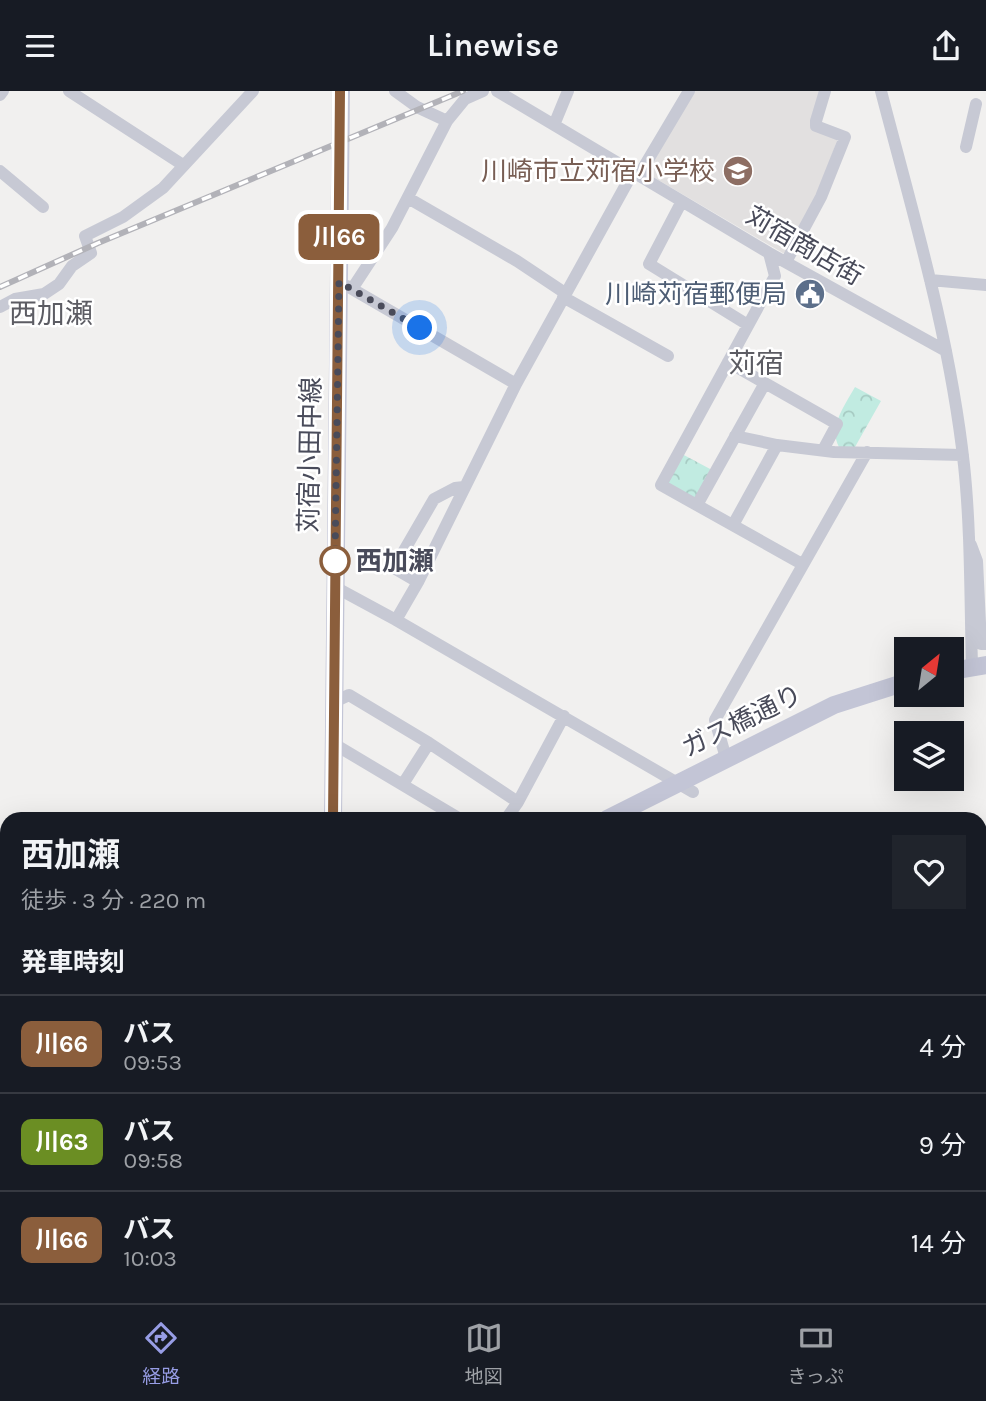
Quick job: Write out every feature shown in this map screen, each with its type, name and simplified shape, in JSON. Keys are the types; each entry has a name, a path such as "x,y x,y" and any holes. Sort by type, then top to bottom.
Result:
{"street":[{"path":"69,91 183,165"},
{"path":"0,307 15,299 44,294 59,284 72,266 91,253 85,236 122,217 163,188 253,91"},
{"name":"苅宿小田中線","path":"333,812 335,587 345,286 341,91"},
{"path":"395,91 417,107 447,121"},
{"path":"482,91 466,99 447,121 408,198 345,286 516,384"},
{"name":"苅宿商店街","path":"497,91 769,253 946,351"},
{"path":"554,125 568,91"},
{"path":"396,620 564,295 689,91"},
{"path":"786,262 821,197 845,137 816,126 825,91"},
{"path":"881,91 946,351 963,455 979,666"},
{"path":"966,147 976,104"},
{"path":"0,171 43,207"},
{"path":"408,198 517,261 564,295 668,356"},
{"path":"682,201 649,264 748,325"},
{"path":"769,253 775,277 661,483 802,563"},
{"path":"930,279 986,285"},
{"path":"728,362 837,424 823,450"},
{"path":"697,505 765,383"},
{"path":"735,436 777,445 823,450 963,455"},
{"path":"733,525 777,445"},
{"path":"726,758 715,720 867,452"},
{"path":"418,582 394,568 434,499 454,488 464,487"},
{"path":"968,539 977,561 981,644 986,644"},
{"path":"335,587 685,787"},
{"name":"ガス橋通り","path":"624,812 685,787 726,758 834,705 894,687"},
{"path":"334,702 349,695 518,801"},
{"path":"511,812 564,716"},
{"path":"403,784 429,743"},
{"path":"334,744 449,812"}],"shaded area":[{"name":"川崎市立苅宿小学校","path":"693,91 822,91 813,119 838,138 816,198 787,252 783,253 648,174 647,168"}],"green space":[{"path":"855,387 881,401 855,447 839,447 835,432 837,424"},
{"path":"682,454 712,470 697,497 693,499 668,485 667,481"}],"railway":[{"path":"0,287 98,243 463,91"}],"bus line":[{"name":"川66","path":"333,812 340,91"}],"place":[{"name":"川崎市立苅宿小学校","path":"738,171"},
{"name":"川崎苅宿郵便局","path":"810,294"},
{"name":"西加瀬","path":"335,561"}],"district":[{"name":"西加瀬","path":"51,313"},
{"name":"苅宿","path":"756,363"}],"route":[{"path":"335,561 339,282 420,328"}]}
